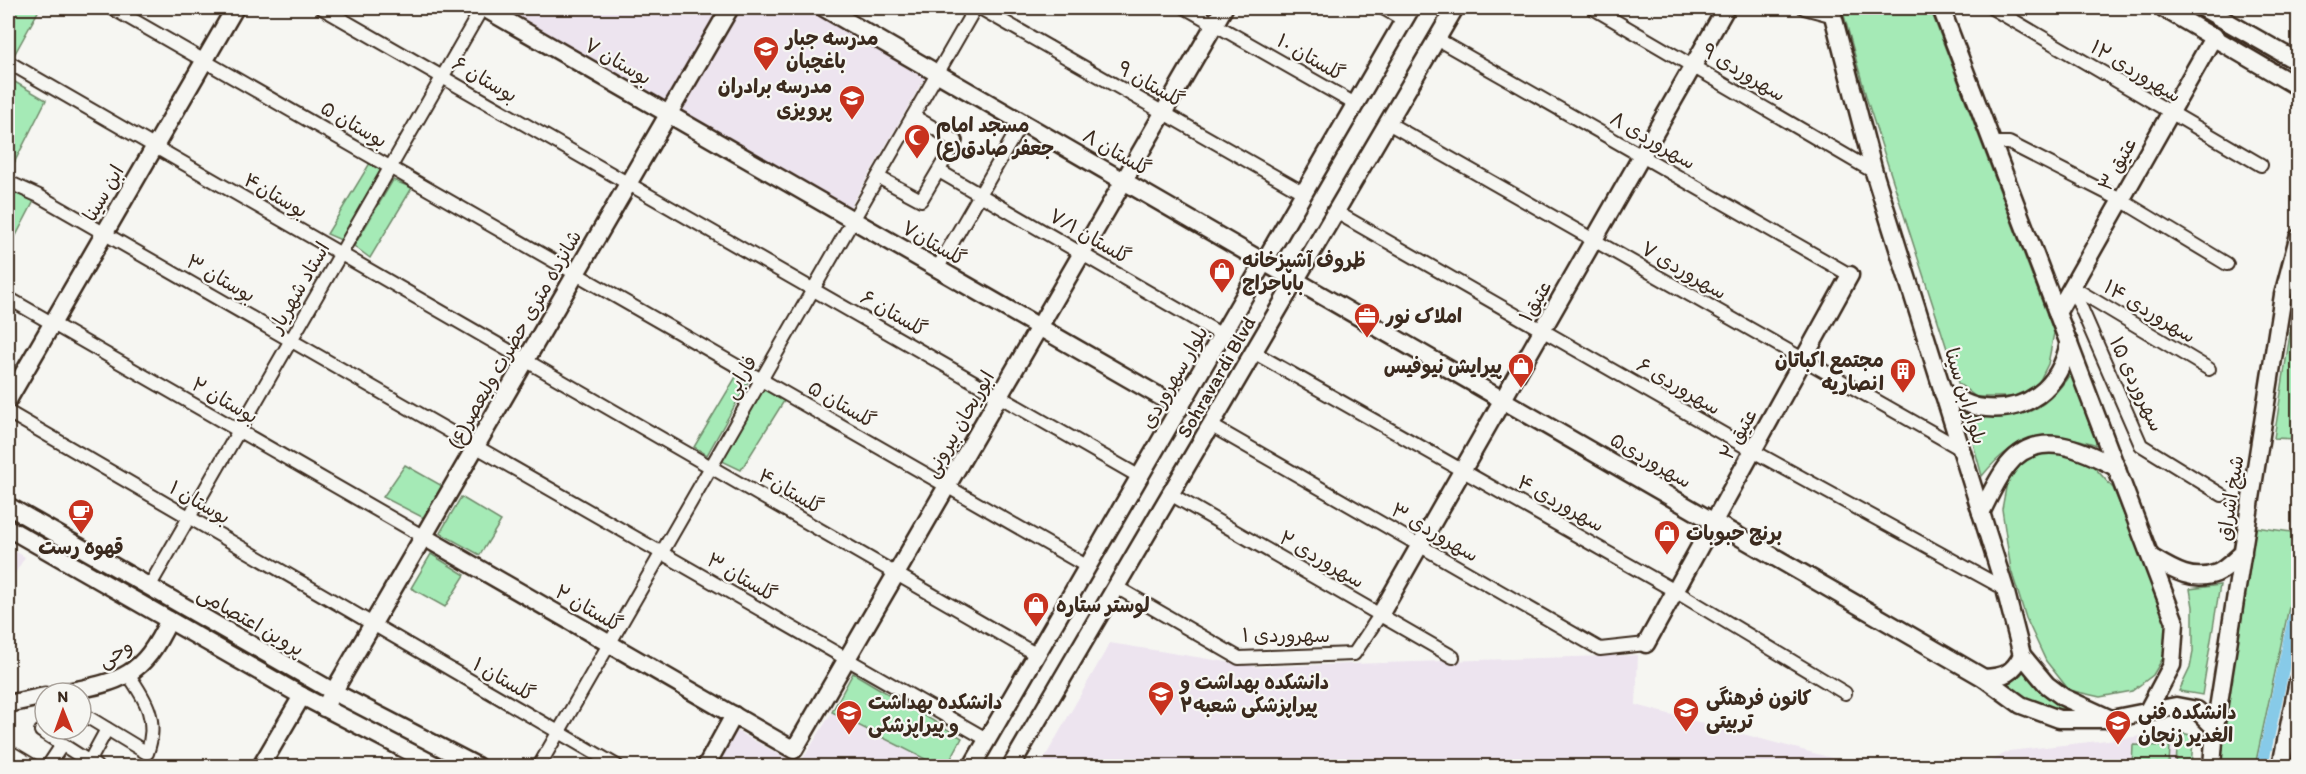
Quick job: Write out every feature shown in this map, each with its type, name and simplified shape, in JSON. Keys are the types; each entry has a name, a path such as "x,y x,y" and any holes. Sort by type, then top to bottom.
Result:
{"street":[{"name":"بوستان ۵","path":"112,8 576,273"},
{"name":"ابن سینا","path":"8,400 235,8"},
{"name":"بوستان ۶","path":"322,8 628,183"},
{"name":"استاد شهریار","path":"149,587 483,8"},
{"name":"بوستان ۷","path":"483,8 668,114"},
{"name":"شانزده متری حضرت ولیعصر(ع)","path":"324,708 730,8"},
{"name":"گلستان ۸","path":"824,8 1297,279"},
{"name":"فارابی","path":"539,766 975,8"},
{"name":"گلستان ۹","path":"980,8 1304,193"},
{"name":"گلستان ۱۰","path":"1186,8 1355,104"},
{"name":"ابوریحان بیرونی","path":"734,715 794,750 1224,8"},
{"path":"1383,8 1407,14"},
{"name":"Sohravardi Blvd","path":"1011,766 1118,588 1455,8"},
{"name":"سهروردی ۹","path":"1593,8 1874,172"},
{"name":"عتیق۱","path":"1380,615 1726,8"},
{"path":"1804,8 1832,10"},
{"path":"1941,8 2175,622 2172,665 2146,712"},
{"name":"سهروردی ۱۲","path":"1992,8 2170,114 2261,165"},
{"path":"2163,8 2298,87"},
{"path":"2203,8 2298,62"},
{"name":"بلوار ابن سینا","path":"1832,10 1874,172 2005,589 2022,655 2047,685 2063,697 2111,719"},
{"name":"بلوار سهروردی","path":"972,766 1407,14"},
{"name":"عتیق ۳","path":"2057,313 2214,36"},
{"name":"سهروردی ۸","path":"1437,39 1850,275"},
{"name":"بوستان۴","path":"8,62 525,361"},
{"name":"گلستان۷","path":"668,114 1180,408"},
{"path":"878,177 921,200 939,171 956,141 913,116"},
{"path":"937,268 1022,122"},
{"name":"سهروردی ۷","path":"1388,123 1802,361 1961,449"},
{"path":"1992,143 2009,143 2121,200 2227,264"},
{"name":"گلستان ۷/۱","path":"939,171 1222,335"},
{"name":"بوستان ۳","path":"8,182 39,196 476,446"},
{"name":"گلستان ۶","path":"628,183 1140,477"},
{"name":"سهروردی ۶","path":"1336,212 1753,451 2005,589"},
{"name":"شیخ اشراق","path":"2211,766 2283,295 2298,238"},
{"name":"گلستان ۵","path":"576,273 1088,567"},
{"name":"عتیق ۲","path":"1646,644 1850,275"},
{"name":"سهروردی۵","path":"1297,279 1984,678 2021,705 2059,719 2111,719"},
{"name":"سهروردی ۱۴","path":"2072,288 2209,369"},
{"name":"سهروردی ۱۵","path":"2072,288 2141,446 2222,495"},
{"name":"بوستان ۲","path":"8,298 424,537"},
{"path":"1943,393 1977,407 2005,407 2034,399 2052,383 2065,362 2069,342"},
{"name":"سهروردی ۴","path":"1255,353 1675,591 1845,693"},
{"name":"گلستان۴","path":"525,361 1038,655"},
{"name":"بوستان ۱","path":"8,412 372,625"},
{"name":"سهروردی ۳","path":"1212,426 1600,649 1646,644"},
{"path":"1981,513 2010,462 2018,455 2041,445 2067,444 2117,468"},
{"name":"گلستان ۳","path":"476,446 988,740"},
{"name":"سهروردی ۲","path":"1172,495 1453,657"},
{"name":"پروین اعتصامی","path":"8,506 334,692 477,766"},
{"name":"پروین اعتصامی","path":"8,528 302,696 436,766"},
{"name":"گلستان ۲","path":"424,537 734,715"},
{"path":"2151,557 2177,573 2193,576 2217,573 2243,553"},
{"name":"سهروردی ۱","path":"1118,588 1239,658 1354,654 1380,615"},
{"name":"وحی","path":"93,687 109,684 143,665 156,649 169,620"},
{"name":"گلستان ۱","path":"372,625 617,766"},
{"path":"1984,678 2001,677 2014,669 2022,655"},
{"path":"93,720 147,753 153,726 150,709 128,674"},
{"path":"2283,765 2298,681"},
{"path":"261,766 302,696"},
{"path":"8,704 33,699"},
{"path":"2111,719 2176,706 2197,710 2215,728"},
{"path":"706,766 734,715"},
{"path":"56,741 92,764 107,729"},
{"path":"48,766 62,745"},
{"path":"8,752 33,766"}],"shaded area":[{"path":"494,8 722,8 666,104"},
{"path":"737,8 810,8 927,74 849,209 677,111"},
{"path":"8,547 25,557 8,585"},
{"path":"1110,643 1258,667 1638,655 1636,705 1839,760 1839,766 1040,766"},
{"name":"دانشکده بهداشت و پیراپزشکی","path":"832,712 939,766 706,766 727,726 799,765"},
{"name":"دانشکده فنی الغدیر زنجان","path":"2178,732 2176,766 1982,766 2009,751"}],"green space":[{"path":"8,8 40,8 13,57 8,54"},
{"path":"1842,8 1930,8 2054,333 2048,364 2039,382 2020,397 1976,397 1958,383 1867,100"},
{"path":"8,78 46,100 9,173 8,172"},
{"path":"370,163 381,170 341,240 327,234"},
{"path":"393,180 412,188 370,258 354,246"},
{"path":"8,190 34,201 8,251"},
{"path":"2298,286 2298,439 2274,438 2296,295"},
{"path":"2072,371 2100,446 2064,437 2035,437 2008,450 1982,476 1962,403 1996,415 2011,416 2024,413 2037,408 2049,399"},
{"path":"737,375 748,382 707,455 694,447"},
{"path":"763,389 784,401 741,470 720,460"},
{"path":"2061,450 2085,457 2113,488 2144,563 2169,614 2166,653 2153,675 2132,691 2100,697 2069,690 2046,661 2026,618 2011,570 2002,509 2008,477 2024,460 2042,452"},
{"path":"405,465 444,487 424,518 383,497"},
{"path":"461,497 501,521 480,555 440,533"},
{"path":"8,512 318,692 314,697 8,521"},
{"path":"2255,527 2298,533 2298,565 2255,766 2221,766 2229,694"},
{"path":"431,554 465,575 445,607 411,588"},
{"path":"2220,585 2202,695 2179,691 2190,668 2193,652 2193,607 2190,589"},
{"path":"2027,667 2076,709 2047,708 2000,684 2020,676"},
{"path":"853,673 962,738 947,766 939,766 832,712"},
{"path":"346,705 463,766 449,766 343,711"},
{"path":"2178,732 2190,735 2193,741 2191,766 2176,766"},
{"path":"2133,745 2170,746 2169,766 2132,766"}],"waterway":[{"path":"2262,766 2298,600"}],"place":[{"name":"مدرسه جبار باغچبان","path":"766,72"},
{"name":"مدرسه برادران پرویزی","path":"852,121"},
{"name":"مسجد امام جعفر صادق(ع)","path":"917,160"},
{"name":"ظروف آشپزخانه باباحراج","path":"1222,294"},
{"name":"املاک نور","path":"1367,339"},
{"name":"پیرایش نیوفیس","path":"1521,389"},
{"name":"مجتمع اکباتان انصاریه","path":"1903,394"},
{"name":"قهوه رست","path":"81,535"},
{"name":"برنج حبوبات","path":"1667,556"},
{"name":"لوستر ستاره","path":"1036,628"},
{"name":"دانشکده بهداشت و پیراپزشکى شعبه۲","path":"1161,717"},
{"name":"کانون فرهنگی تربیتی","path":"1686,733"},
{"name":"دانشکده بهداشت و پیراپزشکی","path":"849,736"},
{"name":"دانشکده فنی الغدیر زنجان","path":"2118,746"}]}
